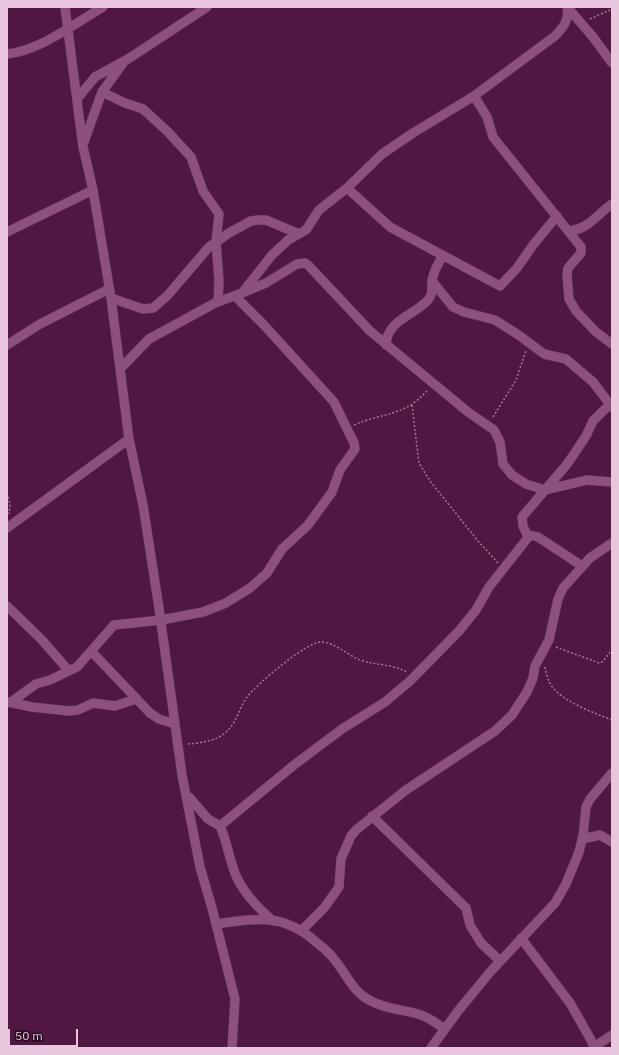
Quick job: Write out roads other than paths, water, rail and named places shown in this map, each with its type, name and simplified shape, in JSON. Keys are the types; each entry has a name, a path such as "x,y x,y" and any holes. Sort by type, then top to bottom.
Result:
{"street":[{"path":"65,7 69,27 83,143 93,190 110,294 129,439 143,505 186,794 200,867 235,999 232,1048"},
{"path":"7,54 40,45 103,7"},
{"path":"77,99 94,77 124,61 207,7"},
{"path":"567,8 581,23 612,63"},
{"path":"238,295 272,255 288,240 306,230 319,210 347,188 382,154 474,96 555,36 563,27 568,16 567,8"},
{"path":"83,143 102,92 124,61"},
{"path":"102,92 125,103 144,108 191,157 203,191 218,214 216,242 219,281 218,302"},
{"path":"474,96 486,117 493,137 582,249 568,268 567,280 571,304 596,332 612,344"},
{"path":"347,188 390,227 498,286 502,286 557,216"},
{"path":"7,232 93,190"},
{"path":"569,231 586,227 601,212 612,204"},
{"path":"7,345 40,324 110,294 143,309 153,308 167,296 200,256 216,242 234,230 258,220 266,220 299,234"},
{"path":"386,344 386,337 404,316 422,306 431,297 433,290 432,281 435,269 443,255"},
{"path":"120,369 149,339 218,302 266,283 297,264 304,263 315,271 370,331 468,412 487,425 497,435 503,464 507,470 526,484 545,490 587,480 612,482"},
{"path":"432,281 453,307 464,312 494,320 544,354 566,359 593,382 611,405 593,421 579,447 522,517 523,526 528,537"},
{"path":"9,702 36,684 50,680 77,667 92,652 114,625 191,615 219,607 250,588 263,578 282,549 308,525 332,492 340,470 354,449 354,443 347,428 334,402 238,295"},
{"path":"7,528 129,439"},
{"path":"220,826 294,765 342,729 385,702 415,676 472,615 489,587 528,537 534,535 538,537 582,566"},
{"path":"302,930 334,896 339,887 341,859 351,836 372,816 406,790 504,724 512,715 527,692 533,678 535,666 544,652 560,593 572,576 582,566 604,547 612,543"},
{"path":"7,606 41,639 69,671"},
{"path":"92,652 136,699 159,719 175,724"},
{"path":"9,702 32,707 69,711 78,710 93,703 115,706 136,699"},
{"path":"431,1048 458,1011 500,961 546,914 566,884 582,839 586,807 590,799 612,773"},
{"path":"186,794 208,819 220,826 235,874 261,911 273,921"},
{"path":"372,816 466,908 470,925 481,943 500,961"},
{"path":"582,839 600,835 612,842"},
{"path":"216,924 256,919 273,921 302,930 334,958 357,992 369,1000 390,1009 422,1015 444,1029"},
{"path":"521,938 561,989 594,1047 612,1035"}]}
